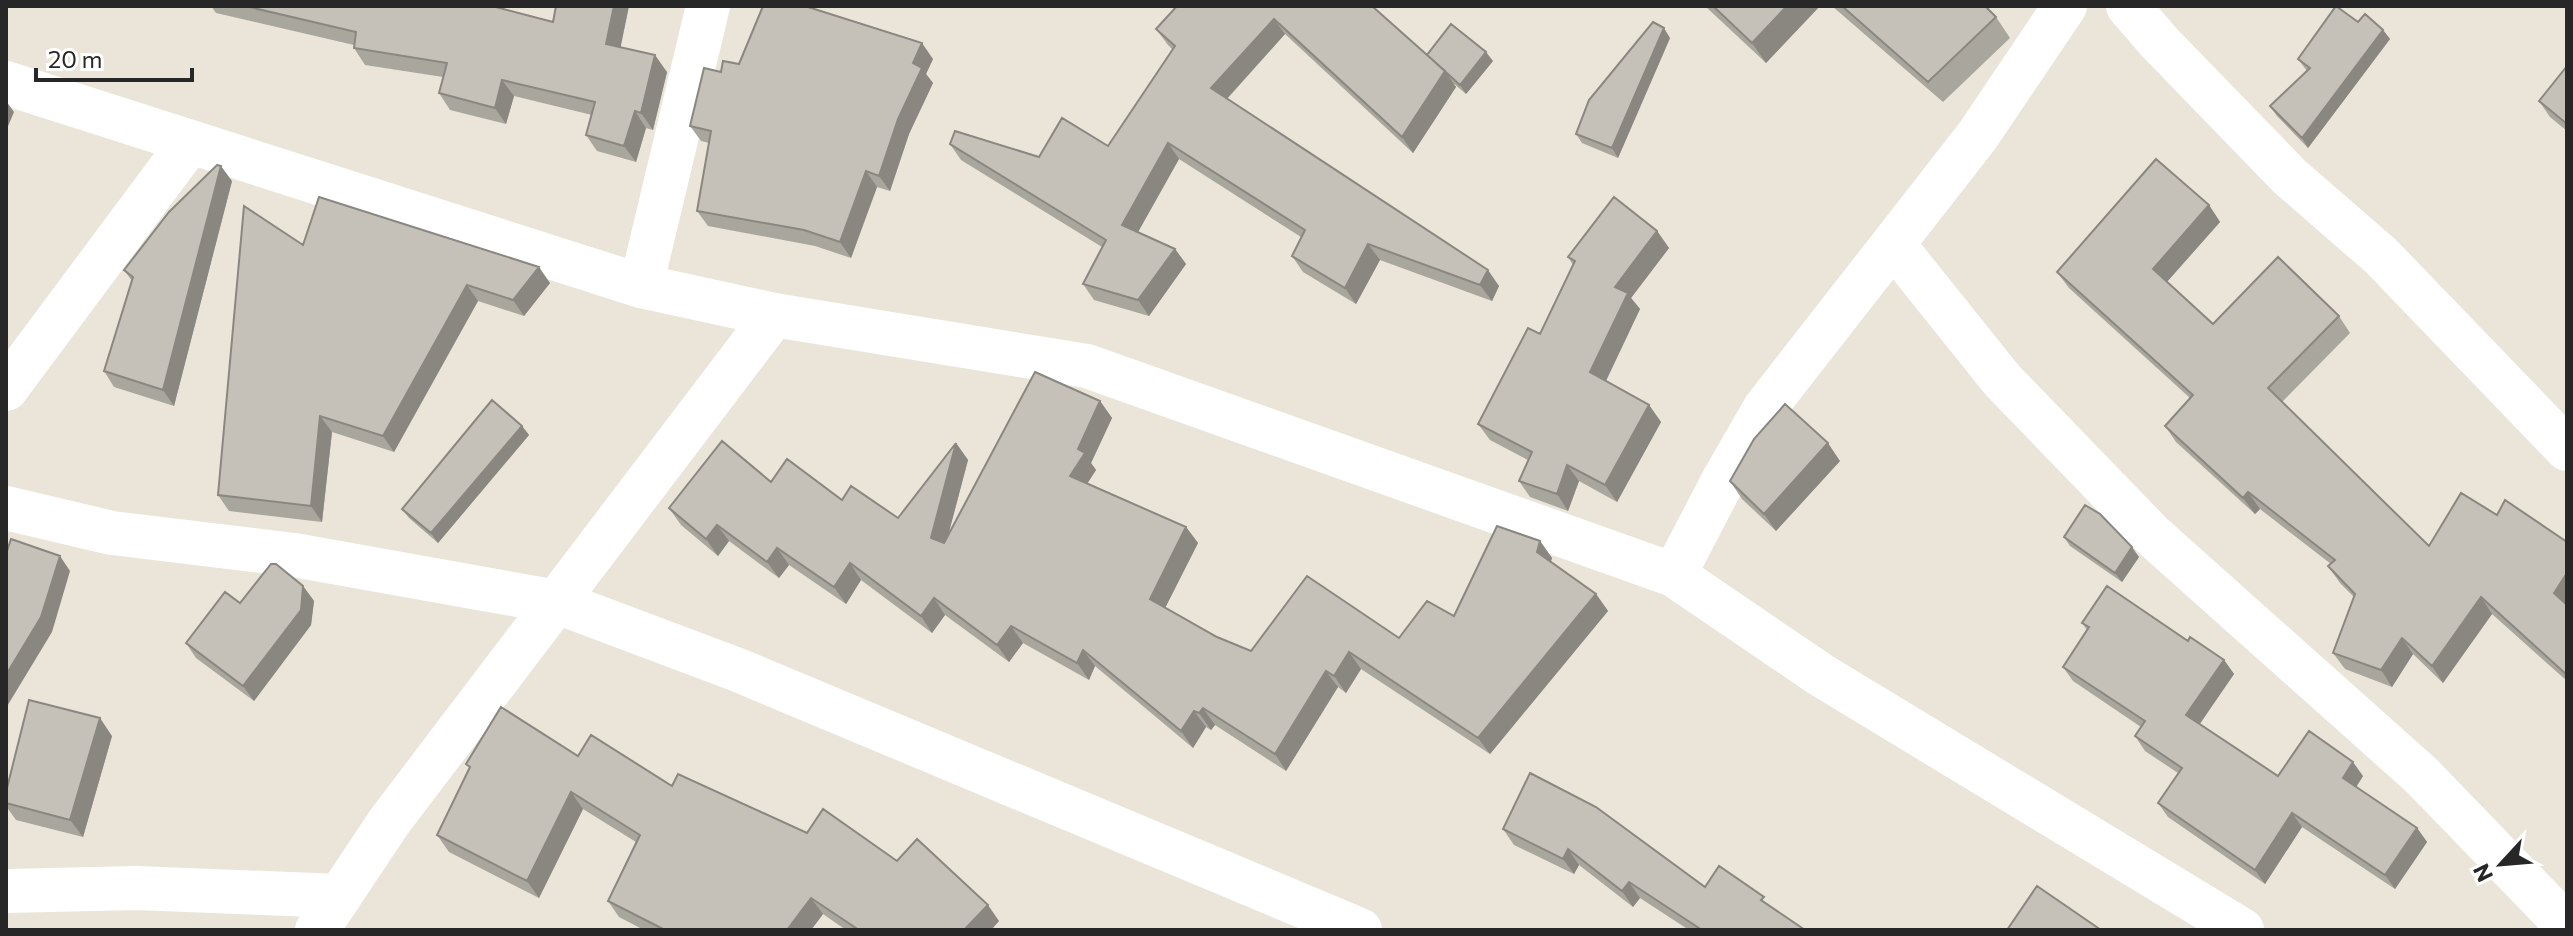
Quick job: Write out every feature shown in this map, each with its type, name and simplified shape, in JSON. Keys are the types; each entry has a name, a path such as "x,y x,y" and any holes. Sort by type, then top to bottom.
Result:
{"street":[{"path":"641,286 708,6"},
{"path":"1674,575 1765,408 1978,135 2065,6"},
{"path":"2128,6 2289,176 2381,256 2567,449"},
{"path":"6,83 641,286 774,315 1087,366 1674,575 1821,675 2242,930"},
{"path":"6,389 190,142"},
{"path":"1893,244 2002,380 2152,535 2422,776 2567,926"},
{"path":"6,891 136,888 328,913 389,822 774,315"},
{"path":"6,508 112,533 294,555 557,602 738,670 1360,930"}],"building":[{"path":"245,6 492,6 553,22 556,6 614,6 606,44 655,55 641,113 635,111 624,146 586,135 595,102 502,80 495,108 439,93 447,63 354,48 356,32"},
{"path":"763,6 805,6 922,43 913,63 922,68 898,119 879,176 866,171 840,242 804,230 697,211 711,131 690,126 704,68 721,72 723,61 739,64"},
{"path":"1177,6 1372,6 1445,71 1402,137 1274,19 1211,88 1488,270 1480,285 1368,244 1345,288 1292,256 1305,230 1168,143 1122,225 1175,249 1138,300 1083,284 1106,240 950,144 955,131 1039,157 1062,118 1108,146 1175,46 1156,29"},
{"path":"1713,6 1787,6 1752,43"},
{"path":"1842,6 1985,6 1996,17 1928,82"},
{"path":"2336,6 2358,22 2365,14 2383,30 2302,138 2270,106 2310,68 2298,59"},
{"path":"1653,22 1664,28 1612,148 1576,134 1589,100"},
{"path":"1451,24 1486,52 1460,85 1427,55"},
{"path":"2567,66 2567,124 2539,101"},
{"path":"2156,159 2209,205 2153,269 2213,324 2278,257 2339,316 2268,388 2429,546 2461,493 2497,515 2505,500 2567,542 2567,573 2554,593 2567,605 2567,675 2481,597 2432,666 2402,638 2381,670 2333,653 2355,594 2328,566 2335,560 2248,492 2243,498 2165,426 2193,395 2057,272"},
{"path":"217,165 221,166 163,390 104,371 133,277 124,270 169,212"},
{"path":"319,197 539,267 513,300 467,285 383,436 320,416 311,506 218,495 244,206 303,245"},
{"path":"1614,197 1657,231 1615,287 1628,293 1590,372 1649,405 1605,485 1567,465 1557,494 1519,481 1532,452 1478,424 1528,328 1540,334 1575,261 1568,257"},
{"path":"1035,372 1100,401 1078,449 1085,453 1070,476 1186,527 1150,599 1217,637 1251,651 1307,576 1399,638 1427,601 1454,616 1497,526 1540,541 1537,552 1596,594 1478,738 1349,652 1334,676 1326,671 1275,754 1203,708 1199,713 1194,711 1181,731 1083,650 1077,663 1011,626 997,645 934,598 921,616 850,563 834,587 777,548 767,562 717,525 706,539 669,508 722,441 771,482 787,459 842,500 851,486 898,518 956,443 931,538 944,543"},
{"path":"492,400 522,426 431,533 402,509"},
{"path":"1785,404 1828,443 1764,514 1730,481 1754,439"},
{"path":"2085,505 2100,514 2132,547 2115,573 2064,537"},
{"path":"11,539 60,556 41,617 6,675 6,554"},
{"path":"271,564 276,564 303,586 301,610 243,686 186,643 225,592 240,603"},
{"path":"2107,586 2188,641 2190,637 2224,660 2186,715 2278,776 2309,731 2353,762 2343,778 2417,828 2385,875 2292,813 2255,870 2158,803 2182,768 2135,736 2145,721 2063,667 2089,627 2082,623"},
{"path":"29,700 100,718 70,820 6,803"},
{"path":"501,707 578,756 591,735 672,786 678,774 807,833 823,809 897,861 917,839 988,905 964,930 859,930 811,898 787,930 665,930 608,901 640,835 571,792 527,881 437,835 470,767 466,764"},
{"path":"1530,773 1596,807 1705,887 1719,866 1805,930 1702,930 1629,882 1622,891 1568,849 1563,859 1503,829"},
{"path":"2037,886 2101,930 2007,930"}]}
